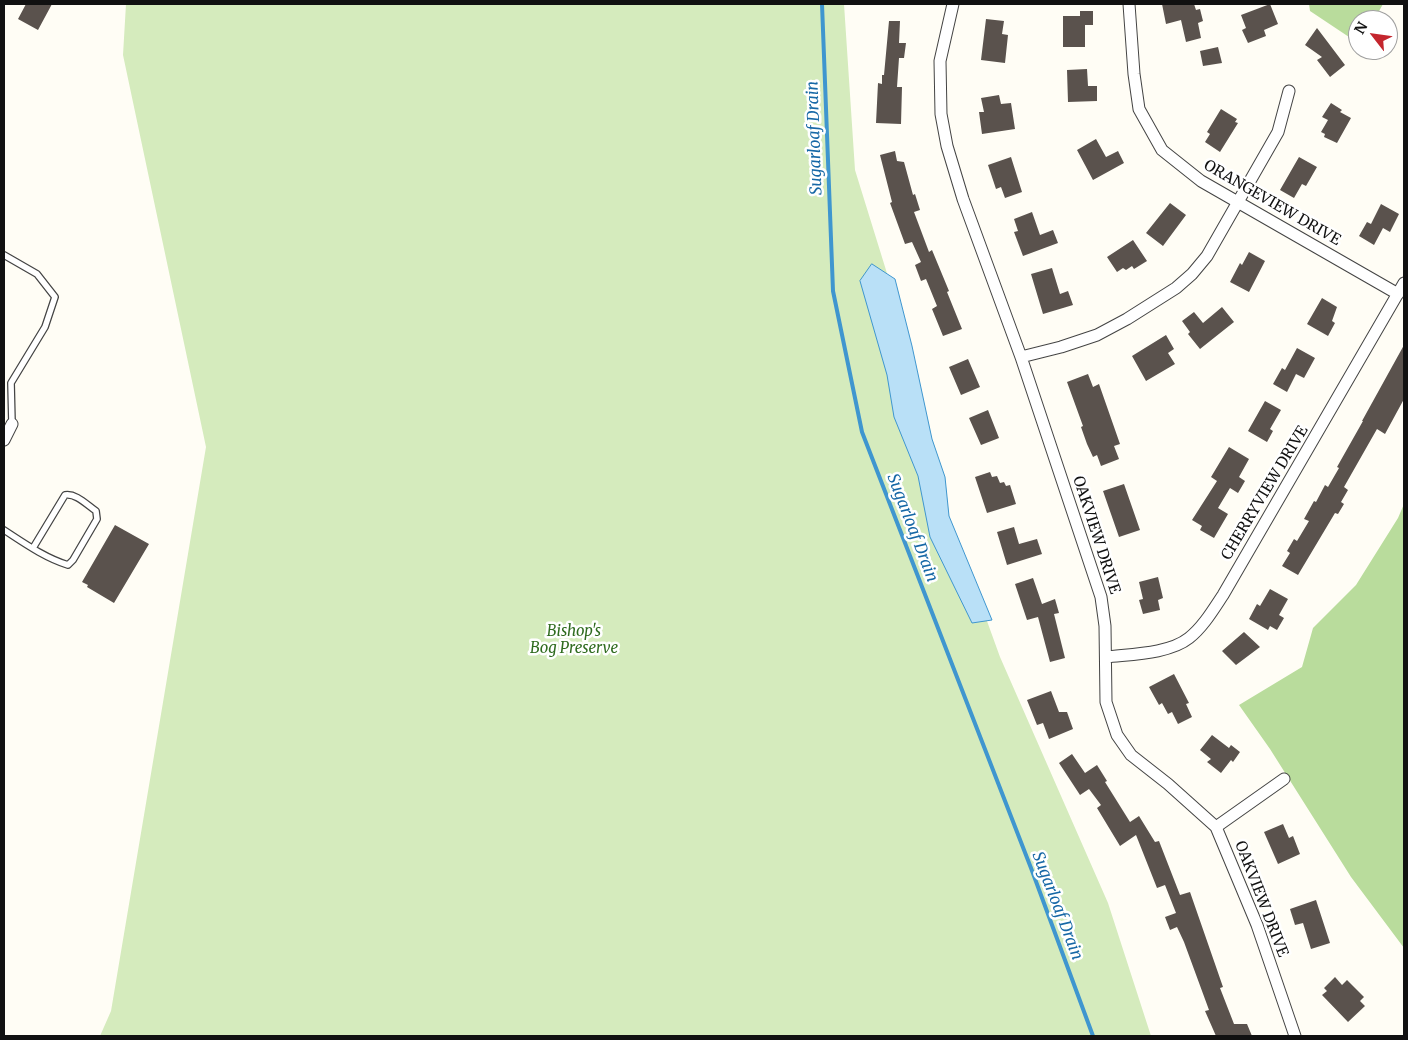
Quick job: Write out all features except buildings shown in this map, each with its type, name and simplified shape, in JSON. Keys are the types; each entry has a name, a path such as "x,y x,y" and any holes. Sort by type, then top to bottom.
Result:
{"street":[{"name":"OAKVIEW DRIVE","path":"953,4 940,60 941,114 946,140 963,199 1021,357 1102,597 1105,626 1106,702 1117,734 1131,755 1168,784 1216,827 1257,925 1295,1036"},
{"name":"ORANGEVIEW DRIVE","path":"1129,4 1134,74 1139,109 1162,150 1201,181 1401,289"},
{"path":"1021,357 1097,336 1176,288 1192,274 1207,256 1278,132 1289,91"},
{"name":"CHERRYVIEW DRIVE","path":"1106,657 1165,649 1178,645 1189,638 1207,618 1223,595 1401,289"},
{"path":"4,440 8,421"},
{"path":"1216,827 1284,779"}],"lane":[{"path":"4,255 37,274 55,297 45,327 11,383 8,421"},
{"path":"4,530 33,548 54,560 68,565 97,520 96,511 80,499 70,494 65,495 33,548"}],"green space":[{"name":"Bishop's Bog Preserve","path":"126,4 844,4 855,170 916,367 932,439 945,477 949,516 1000,657 1108,903 1151,1036 100,1036 111,1011 206,447 123,55"},
{"path":"1309,4 1383,4 1380,10 1348,10 1348,36 1310,11"},
{"path":"1404,504 1404,948 1351,877 1270,749 1239,705 1302,667 1313,628 1356,585 1398,518"}],"water":[{"path":"872,264 895,279 932,439 945,477 949,516 992,620 972,623 930,537 918,476 894,417 887,375 860,281"}],"waterway":[{"name":"Sugarloaf Drain","path":"822,4 833,291 862,432 1031,868 1093,1036"}]}
